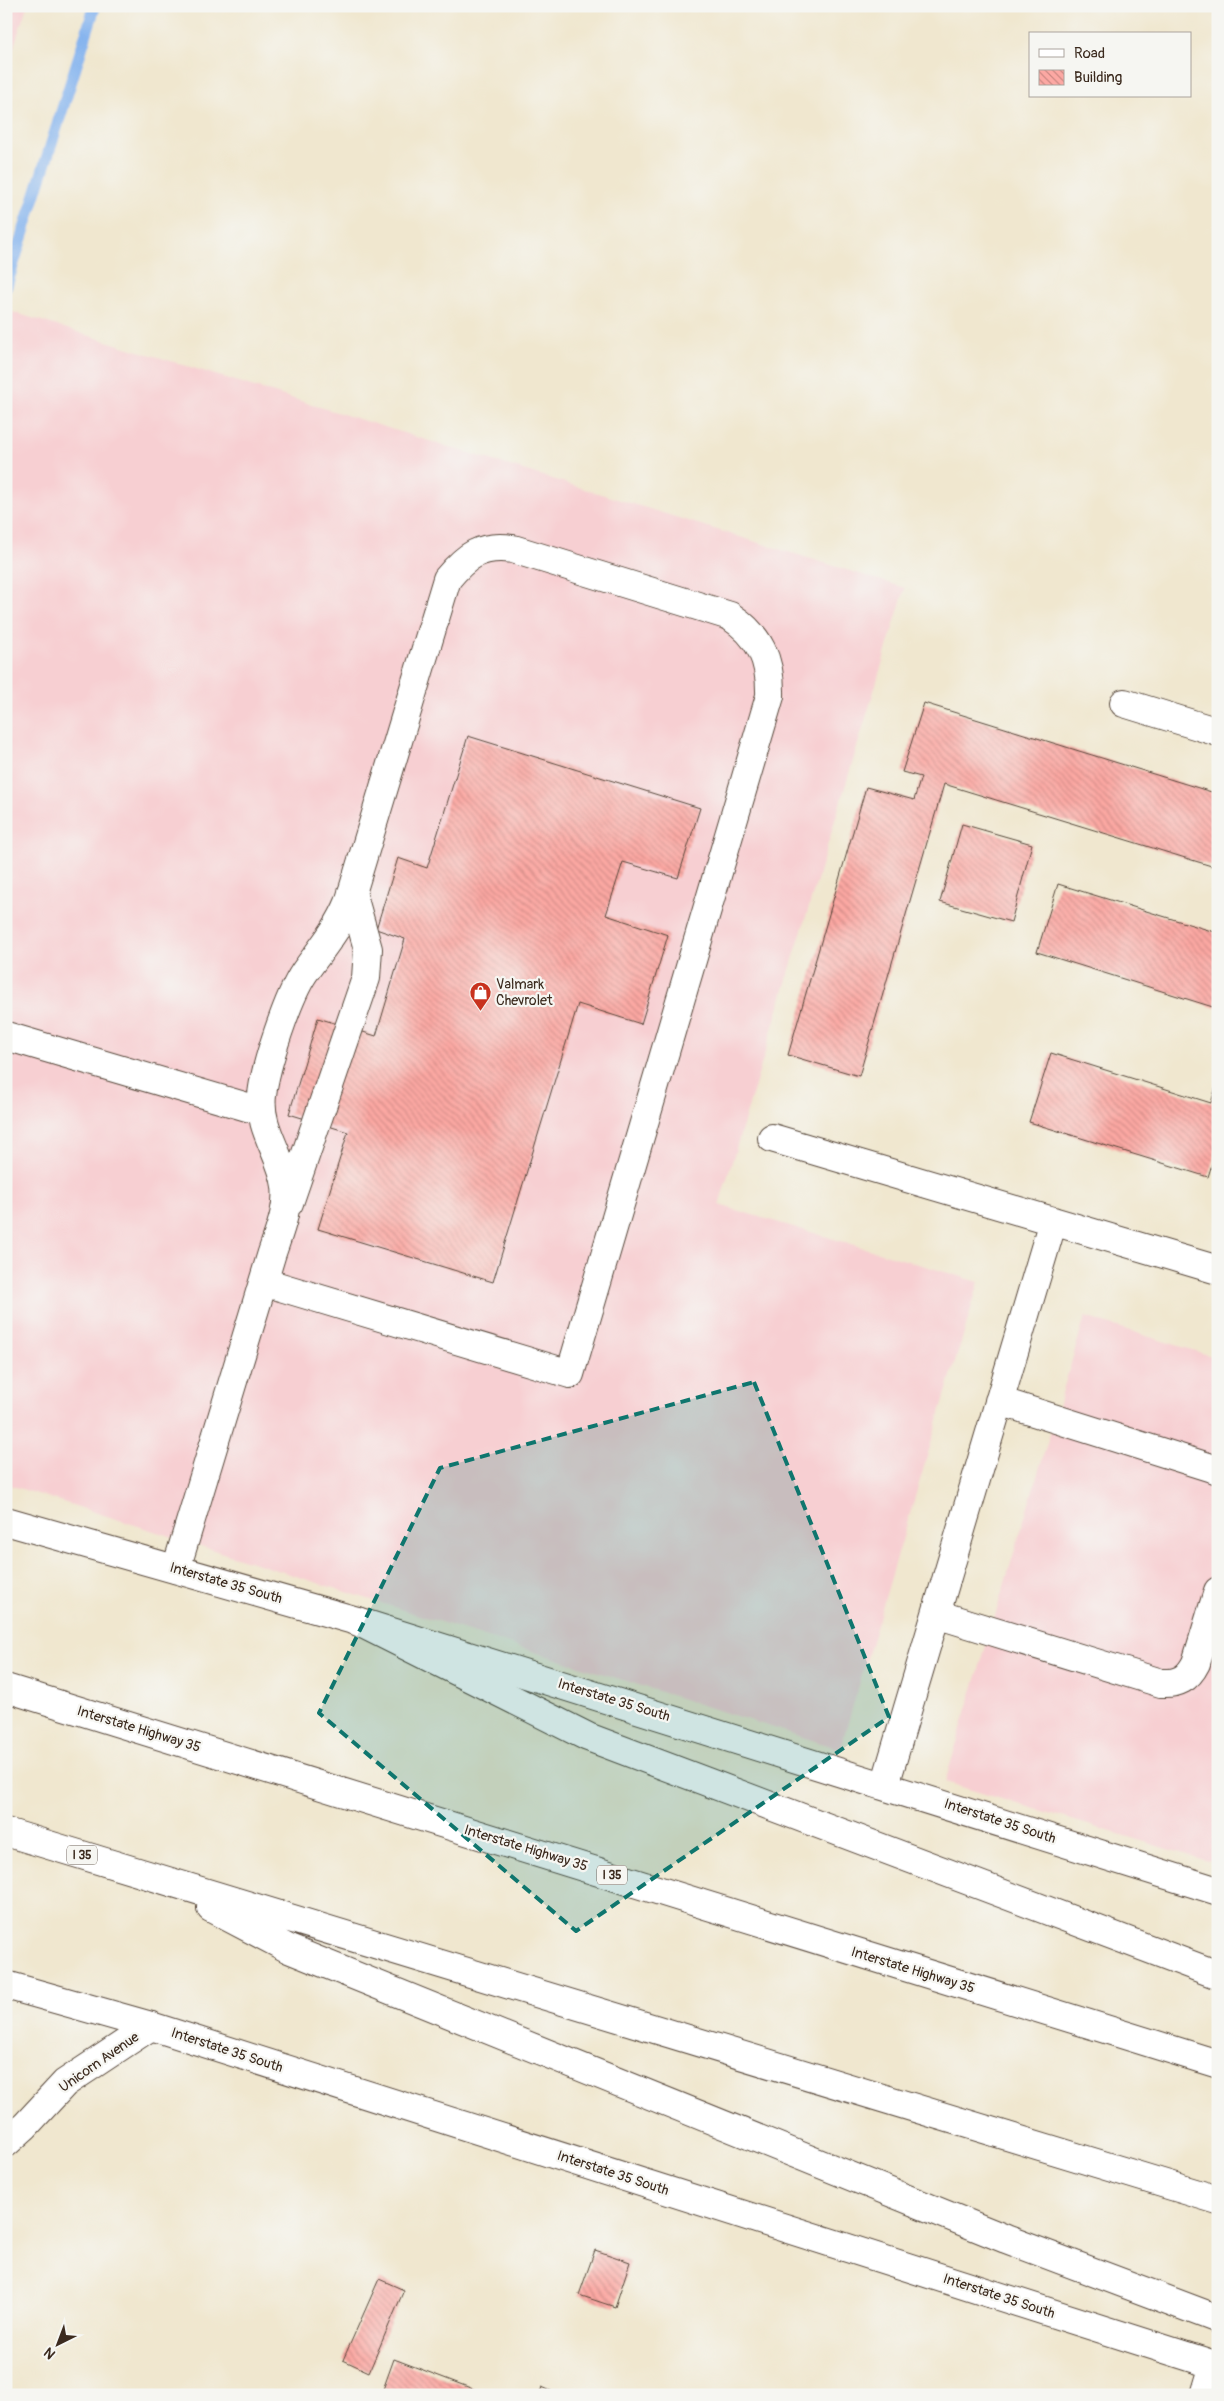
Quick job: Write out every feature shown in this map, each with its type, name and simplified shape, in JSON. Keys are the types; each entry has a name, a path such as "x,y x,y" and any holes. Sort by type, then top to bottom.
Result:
{"main road":[{"path":"264,1282 570,1374 770,696 769,667 762,650 741,624 730,616 513,549 498,547 482,549 469,556 447,579 441,593 352,892 336,930 304,973 290,999 264,1083 261,1111 263,1124 286,1185 284,1216"},
{"path":"1124,703 1218,732"},
{"path":"176,1569 284,1216 366,978 368,949 352,892"},
{"path":"6,1036 261,1111"},
{"path":"772,1138 1218,1270"},
{"path":"885,1785 1053,1221"},
{"path":"999,1401 1218,1470"},
{"name":"Interstate 35 South","path":"6,1521 357,1621 1217,1889"},
{"path":"936,1614 1161,1683 1174,1683 1191,1673 1196,1663 1218,1591"},
{"path":"357,1621 588,1737 1218,1975"},
{"name":"Interstate Highway 35","path":"6,1688 1218,2064"},
{"name":"I 35","path":"6,1832 1218,2200"},
{"path":"157,1879 289,1949 1006,2239 1218,2319"},
{"name":"Interstate 35 South","path":"6,1986 151,2026 1216,2366"},
{"name":"Unicorn Avenue","path":"6,2143 25,2126 65,2082 151,2026"},
{"path":"1205,2395 1216,2366"}],"highlighted area":[{"path":"754,1382 889,1717 576,1931 319,1713 440,1468"}],"shaded area":[{"path":"6,6 27,6 6,71"},
{"path":"6,310 905,588 719,1205 979,1282 840,1749 6,1484"},
{"path":"1085,1317 1218,1358 1218,1864 945,1782"}],"building":[{"path":"924,703 1218,794 1218,868 944,784 859,1076 788,1055 866,787 914,800 921,777 902,772"},
{"name":"Valmark Chevrolet","path":"468,736 700,808 678,878 623,862 606,915 668,935 641,1024 578,1004 493,1282 318,1229 348,1132 289,1114 318,1018 376,1036 405,939 376,929 398,858 427,868"},
{"path":"962,824 1032,844 1011,922 940,902"},
{"path":"1058,884 1218,933 1216,1008 1037,952"},
{"path":"1051,1053 1211,1103 1218,1080 1218,1145 1208,1177 1029,1122"},
{"path":"595,2250 630,2262 615,2307 579,2295"},
{"path":"379,2279 404,2290 369,2372 343,2360"},
{"path":"394,2359 489,2395 381,2395"},
{"path":"542,2387 560,2395 539,2395"}],"waterway":[{"path":"6,287 95,6"}],"place":[{"name":"Valmark Chevrolet","path":"480,1011"}]}
